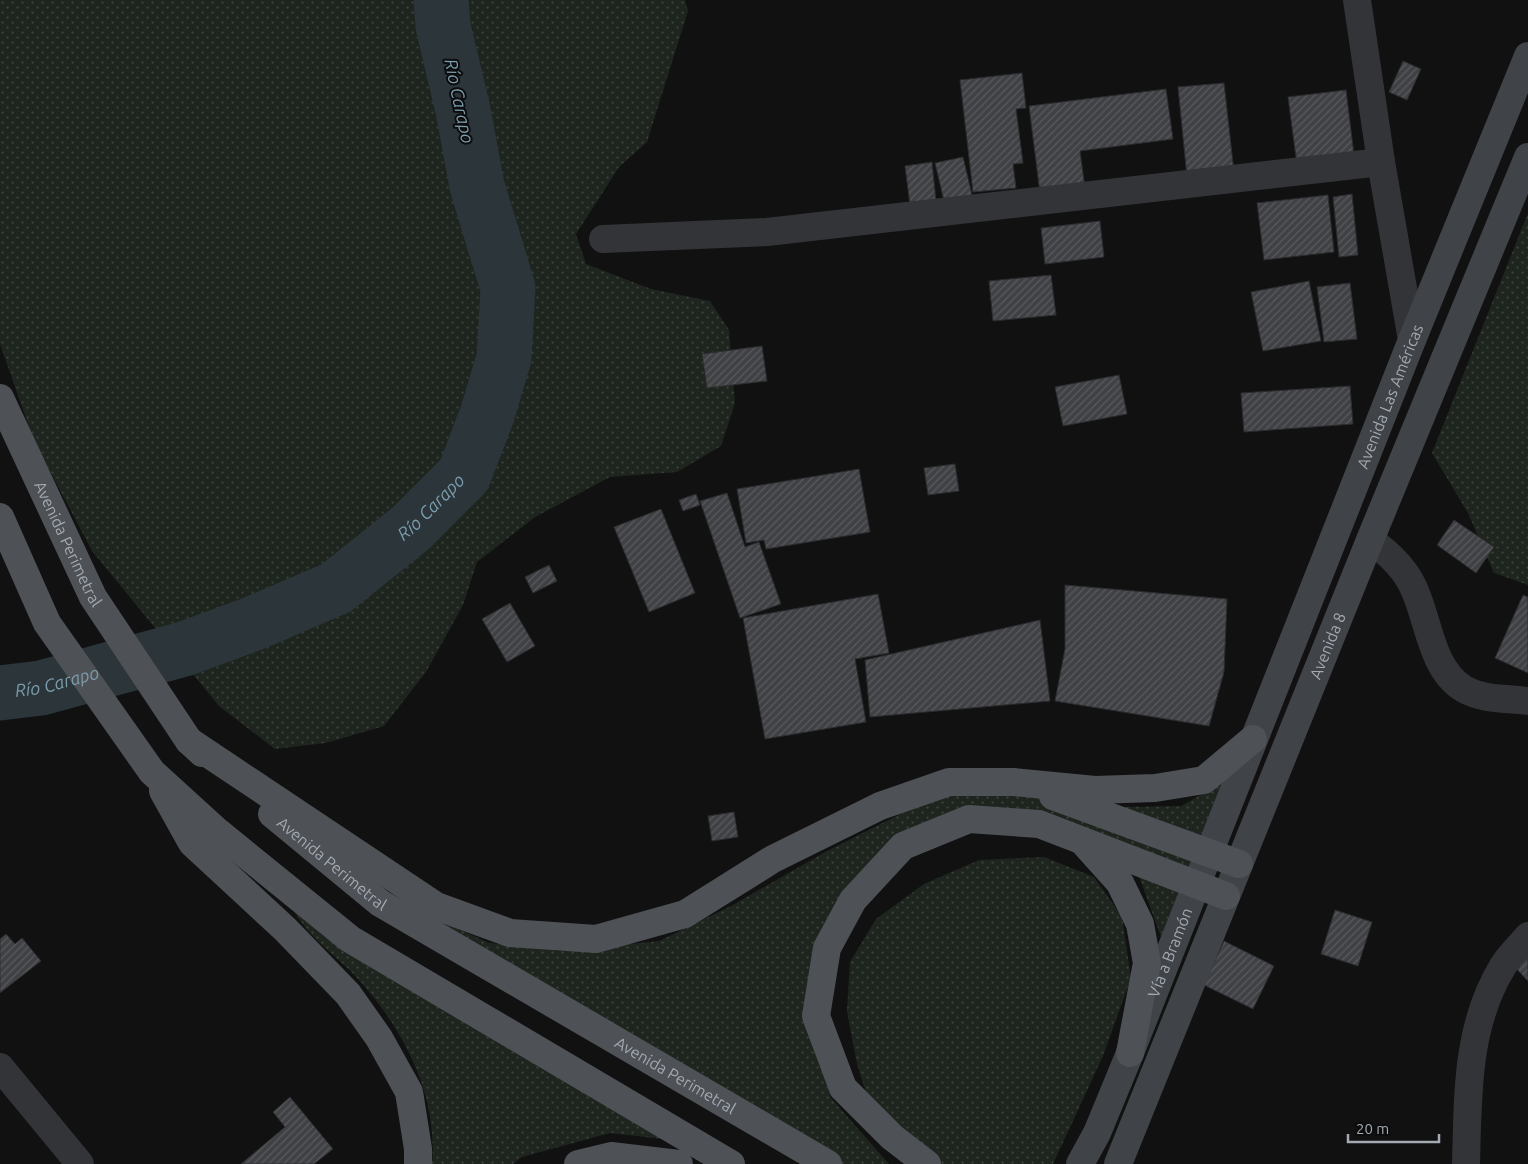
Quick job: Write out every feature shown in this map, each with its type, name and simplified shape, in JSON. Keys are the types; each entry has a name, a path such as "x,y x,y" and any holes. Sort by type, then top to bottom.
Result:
{"main road":[{"name":"Avenida Las Américas","path":"1253,739 1412,340 1528,56"},
{"path":"1370,540 1528,157"},
{"name":"Avenida Perimetral","path":"0,398 92,597 189,741 250,796 380,903 828,1164"},
{"path":"0,517 47,623 152,772 192,844 285,930 348,994 379,1038 409,1092 418,1149 418,1164"},
{"name":"Avenida 8","path":"1284,752 1370,540"},
{"path":"189,741 436,906 510,933 596,939 685,914 773,859 880,806 949,782 1014,782 1095,790 1155,788 1204,780 1253,739"},
{"name":"Vía a Bramón","path":"1080,1164 1097,1133 1130,1053 1253,739"},
{"name":"Vía a Bramón","path":"1118,1164 1284,752"},
{"path":"152,772 218,832 350,940 731,1164"},
{"path":"1014,782 1239,864"},
{"path":"927,1164 892,1137 843,1088 816,1016 828,948 853,900 902,846 969,819 1039,824 1226,896"},
{"path":"1081,840 1120,884 1140,924 1147,963 1130,1053"},
{"path":"578,1164 611,1156 679,1164"}],"street":[{"path":"1357,0 1381,162 1412,340"},
{"path":"603,238 768,232 1381,162"},
{"path":"1370,540 1394,559 1406,573 1415,590 1442,667 1451,679 1464,689 1480,695 1528,701"},
{"path":"1466,1164 1470,1070 1474,1040 1492,986 1504,964 1528,936"},
{"path":"5,1082 80,1164"}],"shaded area":[{"path":"0,0 685,0 688,11 647,142 619,167 576,234 586,264 651,289 710,301 729,330 735,403 721,446 677,472 610,477 535,517 477,562 463,605 426,672 384,726 326,743 275,749 219,706 92,551 34,441 0,344"},
{"path":"1528,213 1528,585 1494,573 1468,513 1432,453"},
{"path":"1231,778 1164,945 1136,868 994,824 931,839 866,875 815,1014 831,1098 889,1164 815,1164 374,890 489,943 562,951 659,941 731,906 827,851 938,795 1020,794 1122,807 1181,806"},
{"path":"1044,857 1094,877 1122,917 1131,978 1103,1056 1053,1164 932,1164 870,1105 857,1064 847,1011 850,962 876,919 924,884 979,860"},
{"path":"272,876 690,1142 610,1133 522,1157 513,1164 432,1164 429,1112 423,1088 403,1040 374,997 346,966 315,939"}],"building":[{"path":"1403,61 1421,69 1407,100 1389,92"},
{"path":"1022,73 1026,108 1016,109 1023,163 1013,164 1016,188 973,192 960,80"},
{"path":"1224,83 1234,172 1187,177 1178,87"},
{"path":"1166,89 1173,139 1080,151 1085,188 1040,193 1029,106"},
{"path":"1346,90 1355,163 1297,165 1288,97"},
{"path":"963,157 972,195 944,201 935,163"},
{"path":"932,162 936,201 910,205 905,166"},
{"path":"1352,194 1358,255 1339,257 1333,197"},
{"path":"1328,195 1334,252 1264,260 1257,203"},
{"path":"1100,221 1104,257 1045,264 1041,228"},
{"path":"1051,275 1056,315 993,321 989,281"},
{"path":"1309,281 1321,341 1263,351 1251,292"},
{"path":"1350,283 1357,339 1324,342 1317,287"},
{"path":"762,346 767,381 707,388 702,354"},
{"path":"1119,375 1127,414 1063,426 1055,387"},
{"path":"1350,386 1353,424 1244,432 1241,393"},
{"path":"955,464 959,491 928,495 924,468"},
{"path":"859,469 870,532 766,549 764,540 746,543 737,489"},
{"path":"727,493 745,547 759,542 781,604 740,618 700,501"},
{"path":"696,494 700,505 683,511 679,500"},
{"path":"661,509 695,593 649,612 614,527"},
{"path":"1454,520 1494,547 1476,573 1437,545"},
{"path":"549,565 557,581 533,593 525,577"},
{"path":"1065,585 1227,599 1224,672 1209,726 1055,701 1065,649"},
{"path":"878,594 889,653 855,659 866,722 765,739 743,618"},
{"path":"1523,595 1528,597 1528,673 1495,658"},
{"path":"510,603 535,646 507,662 482,619"},
{"path":"1040,620 1050,701 870,717 865,660"},
{"path":"734,812 738,837 712,841 708,816"},
{"path":"1335,910 1372,922 1358,966 1321,954"},
{"path":"6,934 15,944 22,938 41,961 0,993 0,939"},
{"path":"1224,941 1274,966 1253,1009 1204,985"},
{"path":"1528,948 1528,981 1511,963"},
{"path":"290,1097 333,1149 314,1164 241,1164 285,1127 273,1112"}],"waterway":[{"name":"Río Carapo","path":"0,693 41,688 184,649 252,624 336,588 411,528 464,475 487,415 504,358 508,288 477,186 463,110 443,26 441,0"}]}
